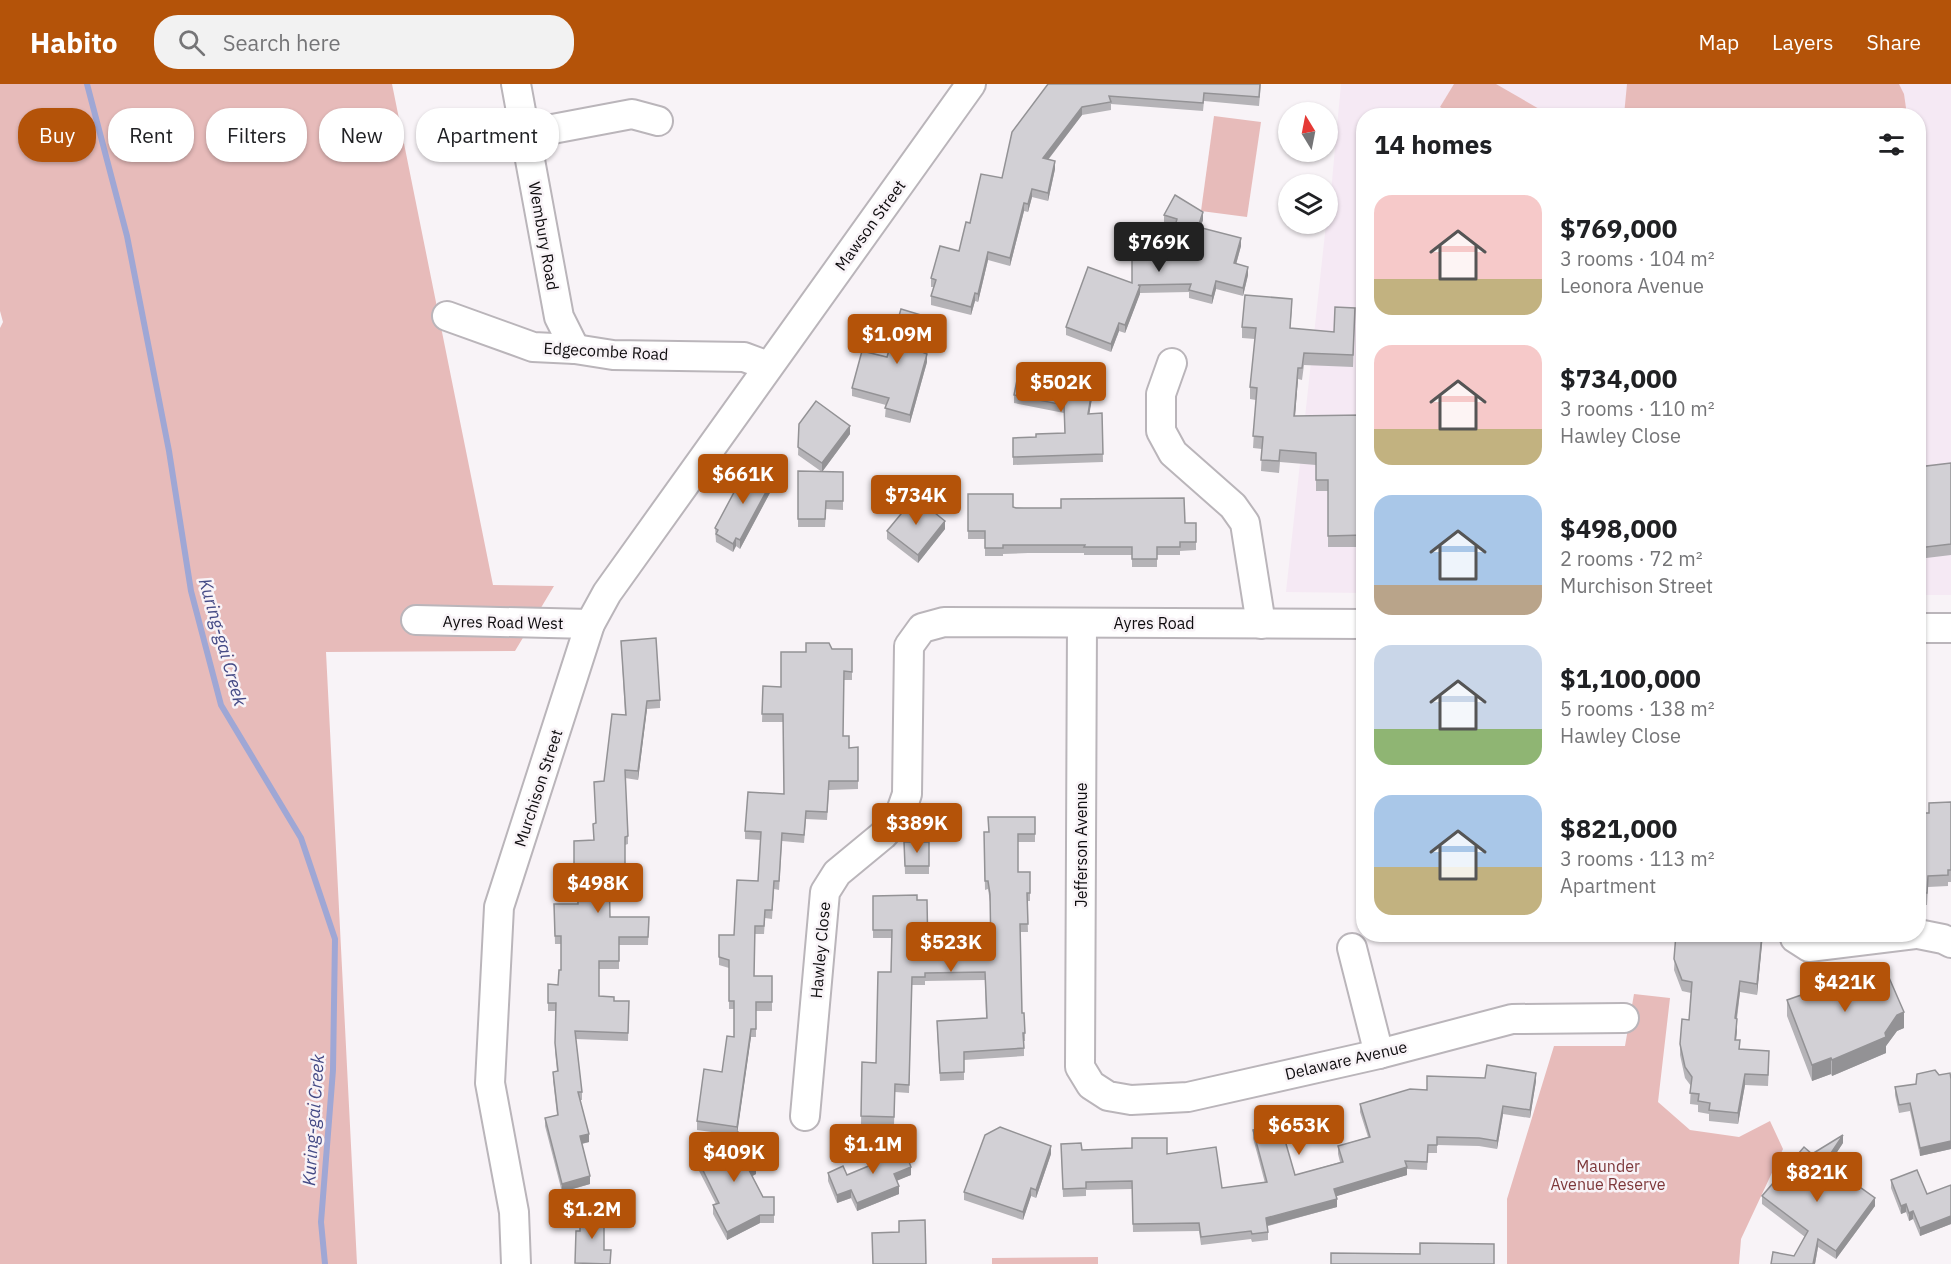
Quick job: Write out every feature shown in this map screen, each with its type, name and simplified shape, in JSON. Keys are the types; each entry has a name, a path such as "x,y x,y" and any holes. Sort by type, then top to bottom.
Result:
{"street":[{"name":"Wembury Road","path":"516,84 521,108"},
{"name":"Mawson Street","path":"768,366 971,84"},
{"path":"559,128 632,114 658,121"},
{"name":"Wembury Road","path":"531,162 559,317 575,349"},
{"name":"Edgecombe Road","path":"447,316 533,347 575,349 614,355 744,357 768,366"},
{"path":"1172,363 1161,394 1161,431 1173,453 1233,506 1245,523 1261,624"},
{"name":"Murchison Street","path":"516,1264 514,1212 490,1083 499,907 590,624 607,593 768,366"},
{"name":"Ayres Road West","path":"416,620 590,624"},
{"name":"Ayres Road","path":"944,622 1356,624"},
{"name":"Hawley Close","path":"805,1116 825,892 837,873 883,835 899,817 907,794 909,646 922,628 944,622"},
{"name":"Jefferson Avenue","path":"1080,1067 1082,623"},
{"path":"1926,628 1951,628"},
{"path":"1926,936 1951,943"},
{"path":"1801,942 1809,947 1851,942"},
{"path":"1352,948 1379,1054"},
{"name":"Delaware Avenue","path":"1080,1067 1091,1085 1108,1096 1131,1100 1188,1097 1379,1054 1512,1018 1624,1018"}],"shaded area":[{"path":"1341,84 1951,84 1951,595 1926,595 1926,108 1356,108 1356,593 1286,592 1325,234 1338,234 1338,174 1333,174 1334,162 1338,162"}],"green space":[{"path":"0,84 392,84 397,108 319,108 319,162 404,162 404,144 493,585 554,586 515,651 326,652 357,1264 0,1264 0,328 3,322 0,311"},
{"path":"1454,84 1496,84 1538,108 1442,108 1440,107"},
{"path":"1627,84 1899,84 1904,94 1906,108 1625,108"},
{"path":"1214,116 1261,122 1247,217 1201,211"},
{"name":"Maunder Avenue Reserve","path":"1634,994 1670,998 1658,1102 1690,1130 1739,1137 1770,1121 1783,1149 1741,1239 1739,1264 1507,1264 1507,1199 1554,1046 1625,1046"},
{"path":"1098,1257 1098,1264 992,1264 992,1258"}],"building":[{"path":"1048,84 1260,84 1259,97 1204,93 1203,103 1109,96 1111,102 1082,107 1043,158 1055,161 1048,193 1032,189 1028,204 1024,203 1010,258 988,252 978,294 975,293 971,307 931,296 936,280 931,278 940,246 959,251 966,222 970,223 981,174 1002,178 1012,132"},
{"path":"1175,195 1203,212 1198,227 1241,238 1234,263 1248,267 1243,288 1216,281 1212,296 1189,290 1191,284 1138,285 1140,286 1125,325 1119,323 1111,344 1066,327 1088,267 1132,283 1132,251 1168,251 1177,219 1164,215"},
{"path":"1245,295 1292,299 1290,328 1334,332 1335,307 1355,308 1353,355 1304,353 1302,368 1298,368 1294,416 1356,415 1356,535 1328,536 1328,480 1316,480 1316,453 1280,450 1279,461 1261,460 1263,437 1253,436 1257,388 1250,387 1256,328 1242,327"},
{"path":"901,309 931,318 922,352 927,354 910,415 885,408 889,398 852,388 862,351 887,357"},
{"path":"1020,365 1064,374 1065,367 1095,373 1088,414 1102,413 1103,454 1013,457 1013,438 1065,433 1064,405 1014,395"},
{"path":"816,401 850,426 822,463 798,447 799,424"},
{"path":"1951,463 1951,544 1926,547 1926,466"},
{"path":"748,466 773,479 740,540 736,538 733,544 716,534 718,530 715,528"},
{"path":"798,471 843,472 843,501 826,501 825,519 798,519"},
{"path":"968,494 1013,494 1013,507 1016,508 1061,508 1061,499 1184,498 1185,523 1196,523 1196,542 1180,542 1180,547 1157,547 1157,559 1132,559 1132,547 1003,545 1003,548 985,548 985,531 968,531"},
{"path":"915,497 945,521 918,555 887,531"},
{"path":"656,638 660,700 647,701 638,771 625,770 628,836 625,837 625,870 609,870 610,917 649,917 648,937 619,937 619,961 599,961 599,996 614,997 614,1001 629,1001 628,1033 575,1031 582,1092 578,1092 589,1134 580,1136 590,1176 562,1184 545,1118 558,1115 553,1072 558,1071 555,1043 556,1003 548,1003 548,984 558,985 559,970 561,970 561,936 555,936 554,904 578,904 574,841 594,840 593,824 596,823 594,782 604,781 612,714 626,715 621,641"},
{"path":"806,643 829,643 832,649 852,649 852,672 844,671 843,736 849,736 849,748 858,747 858,781 829,781 827,812 806,811 804,835 782,833 779,881 774,881 772,910 765,910 764,926 755,926 754,976 772,976 772,1002 756,1002 756,1029 751,1029 737,1127 697,1121 704,1069 722,1072 727,1036 734,1037 734,1001 729,1001 729,960 719,957 719,935 734,935 737,880 758,881 761,832 745,831 748,792 784,794 783,714 762,714 763,686 781,687 781,652 806,652"},
{"path":"1951,802 1951,870 1948,870 1948,875 1928,876 1926,893 1926,813 1929,813 1929,803"},
{"path":"988,817 1035,817 1035,834 1018,834 1018,872 1030,872 1030,893 1027,893 1028,924 1020,924 1024,1048 964,1052 964,1072 940,1073 937,1021 987,1018 985,972 925,973 925,977 912,977 909,1085 895,1084 894,1117 861,1116 862,1062 876,1063 878,972 891,972 892,930 873,930 873,896 917,895 917,900 927,900 928,954 991,952 990,894 988,881 985,881 984,832 989,832"},
{"path":"904,842 929,842 929,866 905,866"},
{"path":"1675,942 1761,942 1757,984 1740,981 1735,1018 1737,1019 1735,1040 1740,1040 1739,1049 1769,1051 1768,1075 1745,1074 1738,1113 1709,1110 1710,1103 1698,1101 1699,1094 1690,1093 1692,1077 1685,1067 1680,1044 1682,1019 1689,1020 1692,982 1682,980 1674,959"},
{"path":"1879,964 1883,975 1887,973 1904,1012 1897,1015 1885,1033 1886,1037 1832,1060 1831,1058 1812,1065 1787,1000 1804,994 1802,990 1859,968 1860,972"},
{"path":"1487,1065 1536,1073 1530,1110 1503,1106 1497,1141 1437,1137 1437,1145 1428,1145 1427,1162 1405,1161 1407,1167 1334,1189 1337,1199 1266,1218 1268,1232 1252,1234 1251,1231 1201,1237 1199,1223 1133,1224 1132,1181 1086,1182 1086,1188 1063,1189 1061,1144 1081,1143 1082,1150 1132,1148 1132,1138 1167,1138 1167,1154 1216,1147 1222,1188 1267,1182 1253,1130 1280,1123 1295,1175 1343,1162 1338,1146 1370,1137 1360,1104 1410,1089 1427,1090 1427,1076 1485,1078"},
{"path":"1935,1070 1939,1075 1950,1073 1951,1141 1920,1148 1910,1103 1899,1105 1895,1087 1916,1084 1917,1074"},
{"path":"1000,1127 1051,1146 1036,1190 1031,1188 1023,1212 964,1192 985,1135"},
{"path":"738,1132 756,1166 749,1170 763,1197 774,1197 774,1215 760,1215 727,1232 713,1205 719,1203 695,1154"},
{"path":"1843,1135 1825,1162 1875,1198 1836,1251 1818,1239 1813,1264 1771,1264 1773,1252 1794,1256 1808,1231 1762,1196 1804,1147 1812,1154"},
{"path":"901,1141 911,1167 894,1174 899,1186 857,1203 851,1190 837,1195 828,1173 843,1166 847,1175 883,1160 879,1150"},
{"path":"1917,1170 1927,1194 1951,1185 1951,1216 1920,1228 1913,1211 1909,1213 1906,1204 1901,1206 1891,1180"},
{"path":"580,1213 604,1213 604,1250 611,1250 610,1264 575,1263 576,1231 580,1231"},
{"path":"925,1220 926,1264 873,1264 872,1233 899,1232 899,1221"},
{"path":"1420,1243 1494,1244 1494,1264 1331,1264 1331,1253 1420,1254"}],"waterway":[{"name":"Kuring-gai Creek","path":"87,84 127,236 169,451 191,591 221,705 301,838 335,939 333,1070 321,1222 325,1264"}]}
